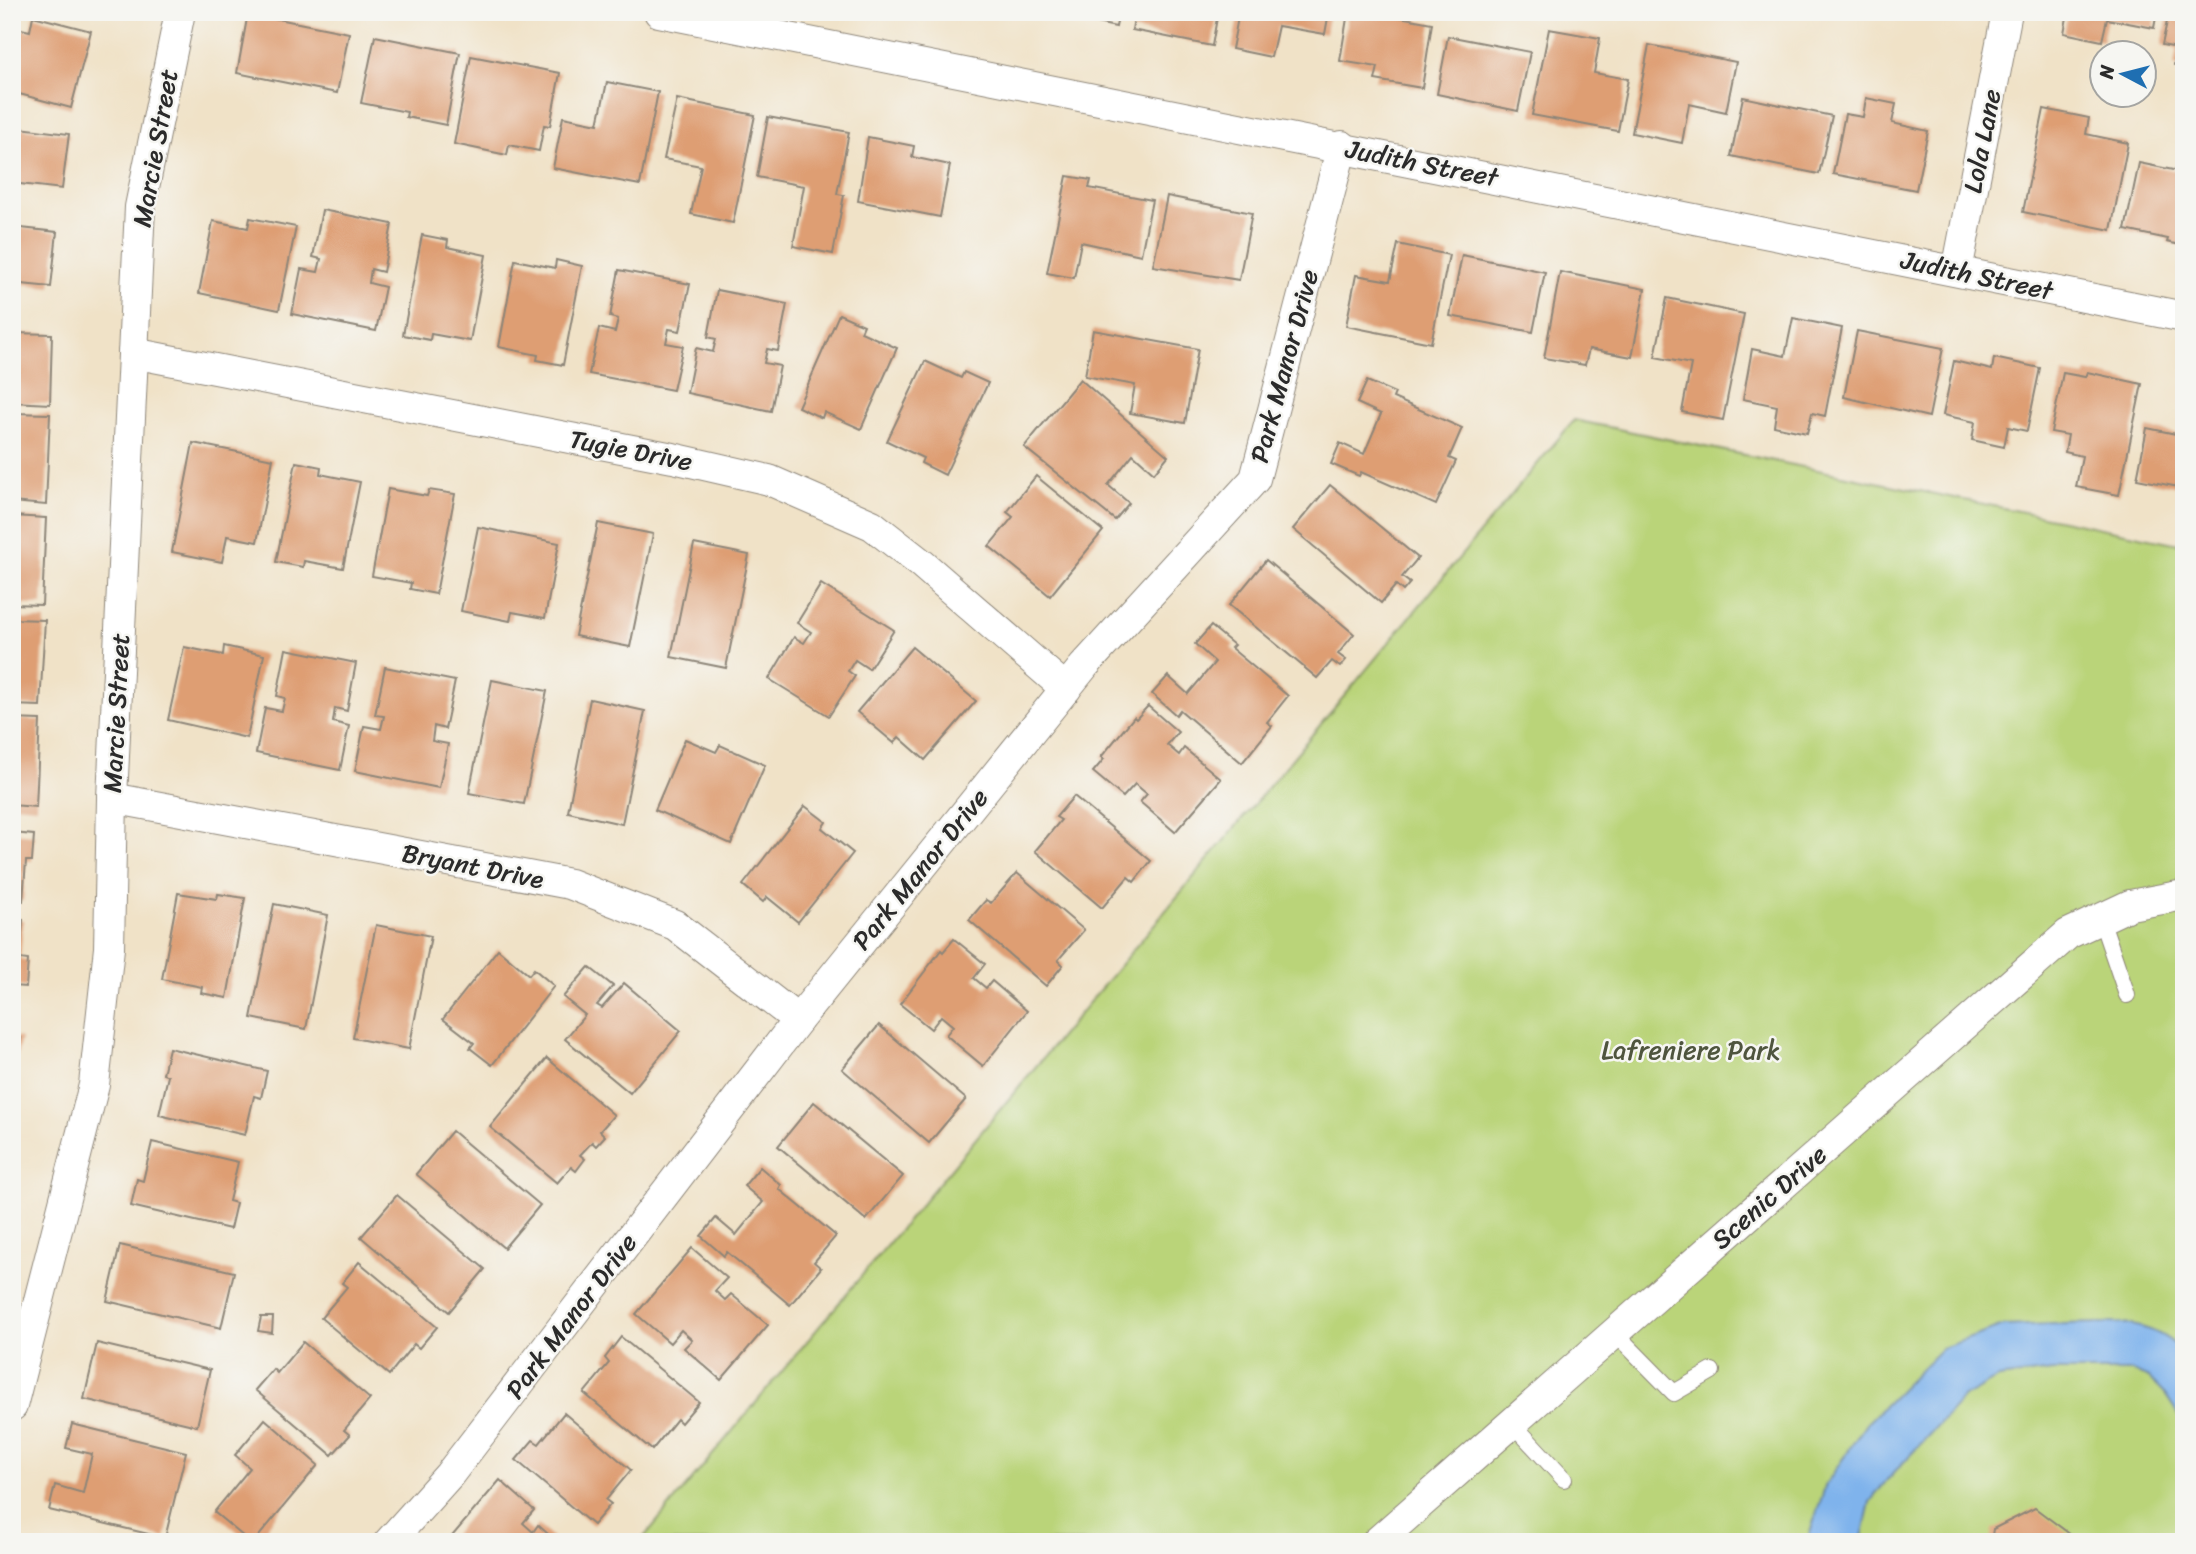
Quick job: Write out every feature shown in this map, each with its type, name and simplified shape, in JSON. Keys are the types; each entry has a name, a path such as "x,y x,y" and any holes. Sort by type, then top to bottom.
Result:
{"street":[{"name":"Marcie Street","path":"12,1406 93,1085 109,948 112,798 140,207 180,12"},
{"name":"Judith Street","path":"659,12 1342,146 2184,317"},
{"name":"Lola Lane","path":"1957,271 2007,12"},
{"name":"Park Manor Drive","path":"389,1542 449,1475 798,1020 1066,689 1255,479 1342,146"},
{"name":"Tugie Drive","path":"133,353 673,458 769,481 872,525 922,564 1066,689"},
{"name":"Bryant Drive","path":"112,798 570,884 675,925 798,1020"},
{"name":"Scenic Drive","path":"1377,1542 2068,934 2130,905 2184,895"}],"lane":[{"path":"2101,919 2127,995"},
{"path":"1615,1333 1674,1393 1712,1371"},
{"path":"1512,1423 1564,1479"}],"green space":[{"name":"Lafreniere Park","path":"1574,420 2184,545 2184,1542 640,1542"}],"water":[{"path":"2107,1323 2156,1332 2171,1341 2184,1354 2184,1423 2165,1394 2149,1378 2132,1371 2053,1371 1998,1378 1964,1397 1887,1480 1870,1502 1861,1542 1807,1542 1826,1484 1866,1424 1942,1348 2003,1326"}],"building":[{"path":"1044,12 1119,12 1116,27"},
{"path":"1135,12 1218,12 1212,46 1132,30"},
{"path":"1239,12 1329,12 1325,34 1278,26 1271,57 1232,49"},
{"path":"1348,12 1372,12 1432,23 1422,88 1375,80 1378,67 1340,61"},
{"path":"2068,12 2157,12 2154,28 2107,19 2103,38 2064,33"},
{"path":"2169,12 2184,12 2184,67 2174,65 2177,48 2162,45"},
{"path":"248,13 349,33 337,93 237,73"},
{"path":"33,16 91,31 71,108 12,92 12,27 30,31"},
{"path":"1549,29 1600,38 1594,73 1628,79 1618,131 1532,115"},
{"path":"375,36 460,53 446,125 406,117 407,112 361,103"},
{"path":"1448,36 1530,52 1518,111 1437,94"},
{"path":"1649,45 1736,62 1726,112 1689,104 1682,143 1632,133"},
{"path":"471,56 560,73 550,126 544,125 539,151 509,145 507,155 454,144"},
{"path":"607,82 658,92 640,185 553,168 563,117 598,124"},
{"path":"1743,97 1832,116 1819,174 1731,156"},
{"path":"1866,98 1896,104 1892,123 1928,131 1916,190 1833,174 1845,114 1863,117"},
{"path":"677,99 755,115 733,223 691,214 701,166 664,159"},
{"path":"2044,109 2089,118 2086,134 2128,143 2111,230 2023,212"},
{"path":"768,117 849,132 837,194 844,195 833,254 793,246 804,186 757,177"},
{"path":"12,127 69,134 62,189 12,183"},
{"path":"868,137 914,146 912,157 950,165 940,217 858,201"},
{"path":"2182,147 2184,246 2167,242 2168,239 2125,230 2139,163 2178,171"},
{"path":"1067,176 1091,180 1089,188 1152,200 1141,255 1081,242 1074,278 1047,273"},
{"path":"1167,196 1252,213 1239,280 1153,266"},
{"path":"322,210 392,224 383,272 371,269 369,283 385,287 376,331 292,314 301,269 318,272 321,259 313,257"},
{"path":"250,218 296,227 279,310 199,293 213,221 248,228"},
{"path":"12,227 57,232 51,287 12,283"},
{"path":"422,235 448,240 447,247 486,255 470,341 431,334 430,340 403,335"},
{"path":"1398,244 1449,255 1431,343 1346,326 1356,275 1390,281"},
{"path":"1462,255 1545,272 1533,332 1450,316"},
{"path":"515,260 555,268 556,260 582,266 563,365 537,360 538,355 499,347"},
{"path":"619,270 690,284 680,331 669,329 666,343 683,346 673,390 589,374 599,328 615,332 618,319 610,317"},
{"path":"1560,272 1645,289 1632,357 1589,349 1585,365 1544,358"},
{"path":"717,290 787,304 778,351 767,349 764,363 780,366 771,411 687,393 696,348 713,352 716,339 708,337"},
{"path":"1667,298 1744,314 1723,420 1682,412 1691,364 1655,357"},
{"path":"839,314 864,325 861,332 897,348 861,429 824,412 822,418 798,407"},
{"path":"1793,318 1842,328 1825,416 1812,413 1807,433 1774,426 1777,406 1743,399 1752,349 1785,356"},
{"path":"1093,330 1198,349 1185,423 1130,413 1135,385 1085,376"},
{"path":"1857,331 1943,348 1929,417 1844,397"},
{"path":"12,333 52,334 50,404 12,402"},
{"path":"1994,358 2040,368 2027,431 2008,427 2004,447 1972,440 1975,422 1943,415 1954,361 1992,370"},
{"path":"925,361 961,378 964,372 988,383 945,475 921,463 923,458 887,441"},
{"path":"2087,372 2142,384 2119,495 2076,487 2082,456 2065,452 2068,435 2051,432 2063,373 2085,377"},
{"path":"1080,379 1168,456 1154,473 1133,454 1108,485 1129,503 1115,520 1024,447"},
{"path":"1367,381 1395,393 1393,398 1462,428 1449,458 1456,461 1436,505 1361,472 1359,476 1331,464 1340,443 1364,454 1381,414 1357,403"},
{"path":"12,413 50,414 46,505 12,502"},
{"path":"2147,428 2181,435 2184,428 2184,488 2137,479"},
{"path":"193,443 273,459 257,542 227,536 222,562 172,552"},
{"path":"296,462 321,467 320,474 360,482 343,568 304,561 303,567 276,562"},
{"path":"1036,476 1103,531 1050,596 989,546 1013,517 1007,512"},
{"path":"1330,485 1418,558 1402,577 1410,583 1403,591 1396,585 1381,603 1293,529"},
{"path":"388,489 427,496 429,490 455,494 436,594 410,589 411,583 372,576"},
{"path":"12,516 46,518 42,605 12,604"},
{"path":"598,523 653,534 630,647 575,636"},
{"path":"478,527 559,543 545,618 512,612 510,621 461,611"},
{"path":"694,544 749,555 726,668 671,657"},
{"path":"1266,560 1354,634 1338,654 1346,660 1340,667 1332,661 1317,678 1229,605"},
{"path":"821,584 894,630 869,669 855,660 848,671 855,676 829,716 769,679 794,637 804,643 811,632 797,623"},
{"path":"12,619 45,620 40,706 12,705"},
{"path":"1211,626 1234,645 1231,648 1288,696 1267,722 1272,726 1242,763 1180,710 1176,715 1152,694 1168,676 1188,694 1215,662 1195,644"},
{"path":"224,646 264,655 247,738 168,720 184,647 223,655"},
{"path":"912,647 976,701 925,760 899,737 894,743 857,712"},
{"path":"286,649 356,663 347,711 335,708 333,722 349,726 340,770 256,753 265,708 282,711 285,698 277,696"},
{"path":"385,667 455,681 445,729 434,726 432,741 448,744 439,788 355,771 364,726 381,729 384,716 375,715"},
{"path":"492,680 547,691 524,804 469,793"},
{"path":"590,699 645,711 622,824 568,812"},
{"path":"1148,706 1178,732 1167,745 1179,755 1184,748 1221,779 1175,832 1140,802 1147,794 1135,784 1123,797 1093,772 1104,759 1101,757 1134,717 1136,719"},
{"path":"12,719 40,720 36,807 12,805"},
{"path":"685,739 716,752 720,745 765,765 731,844 655,810"},
{"path":"1074,796 1151,861 1134,882 1128,877 1102,908 1035,851 1061,820 1056,817"},
{"path":"805,806 826,822 822,828 853,853 798,922 767,897 763,902 743,885"},
{"path":"12,833 34,835 32,861 26,861 23,901 12,900"},
{"path":"1017,873 1084,930 1058,960 1063,965 1046,986 969,920 986,900 991,903"},
{"path":"178,893 217,899 218,894 245,898 227,998 201,993 202,987 162,979"},
{"path":"274,904 328,915 306,1029 251,1018"},
{"path":"12,919 23,920 20,959 28,960 26,987 12,986"},
{"path":"376,925 431,936 409,1049 353,1038"},
{"path":"954,939 985,964 974,978 986,988 992,981 1027,1011 983,1066 946,1035 953,1026 941,1016 931,1029 900,1004 941,950 943,952"},
{"path":"498,949 529,975 534,969 554,986 492,1065 470,1048 474,1043 443,1019"},
{"path":"589,967 613,986 597,1005 602,1008 624,983 681,1031 630,1093 565,1039 585,1015 563,997"},
{"path":"879,1025 966,1099 929,1143 842,1069"},
{"path":"12,1036 21,1038 15,1064 12,1064"},
{"path":"169,1048 267,1071 261,1098 254,1096 245,1135 159,1115 168,1076 163,1074"},
{"path":"547,1058 614,1115 600,1131 605,1136 596,1146 592,1142 580,1155 585,1159 576,1171 571,1167 557,1183 490,1127"},
{"path":"814,1102 903,1176 866,1220 778,1146"},
{"path":"452,1131 540,1205 504,1248 416,1174"},
{"path":"152,1142 238,1162 229,1201 236,1203 230,1229 131,1206 137,1179 143,1181"},
{"path":"760,1167 781,1185 779,1189 836,1236 814,1262 821,1268 790,1305 727,1252 724,1256 701,1236 716,1218 736,1235 763,1202 744,1186"},
{"path":"397,1195 485,1269 449,1312 361,1237"},
{"path":"120,1245 234,1272 221,1328 107,1301"},
{"path":"692,1248 727,1278 715,1291 725,1300 731,1294 768,1325 721,1380 684,1348 692,1340 681,1330 670,1343 636,1314"},
{"path":"359,1262 437,1327 419,1348 414,1344 389,1375 321,1318 347,1287 342,1283"},
{"path":"261,1317 273,1317 272,1333 258,1331"},
{"path":"621,1337 699,1402 681,1423 677,1419 652,1450 584,1393 609,1363 605,1358"},
{"path":"303,1342 370,1399 344,1430 350,1435 332,1455 255,1390 273,1369 277,1373"},
{"path":"97,1343 210,1370 197,1426 84,1399"},
{"path":"564,1413 631,1470 606,1500 611,1504 593,1525 516,1460 533,1440 539,1444"},
{"path":"265,1419 318,1465 254,1542 250,1542 214,1512 250,1468 235,1455"},
{"path":"72,1424 186,1452 165,1538 49,1510 55,1485 83,1493 92,1454 66,1448"},
{"path":"500,1480 534,1510 523,1523 533,1532 538,1525 557,1542 447,1542"},
{"path":"2035,1508 2075,1538 2074,1542 1991,1542 1993,1529"}]}
